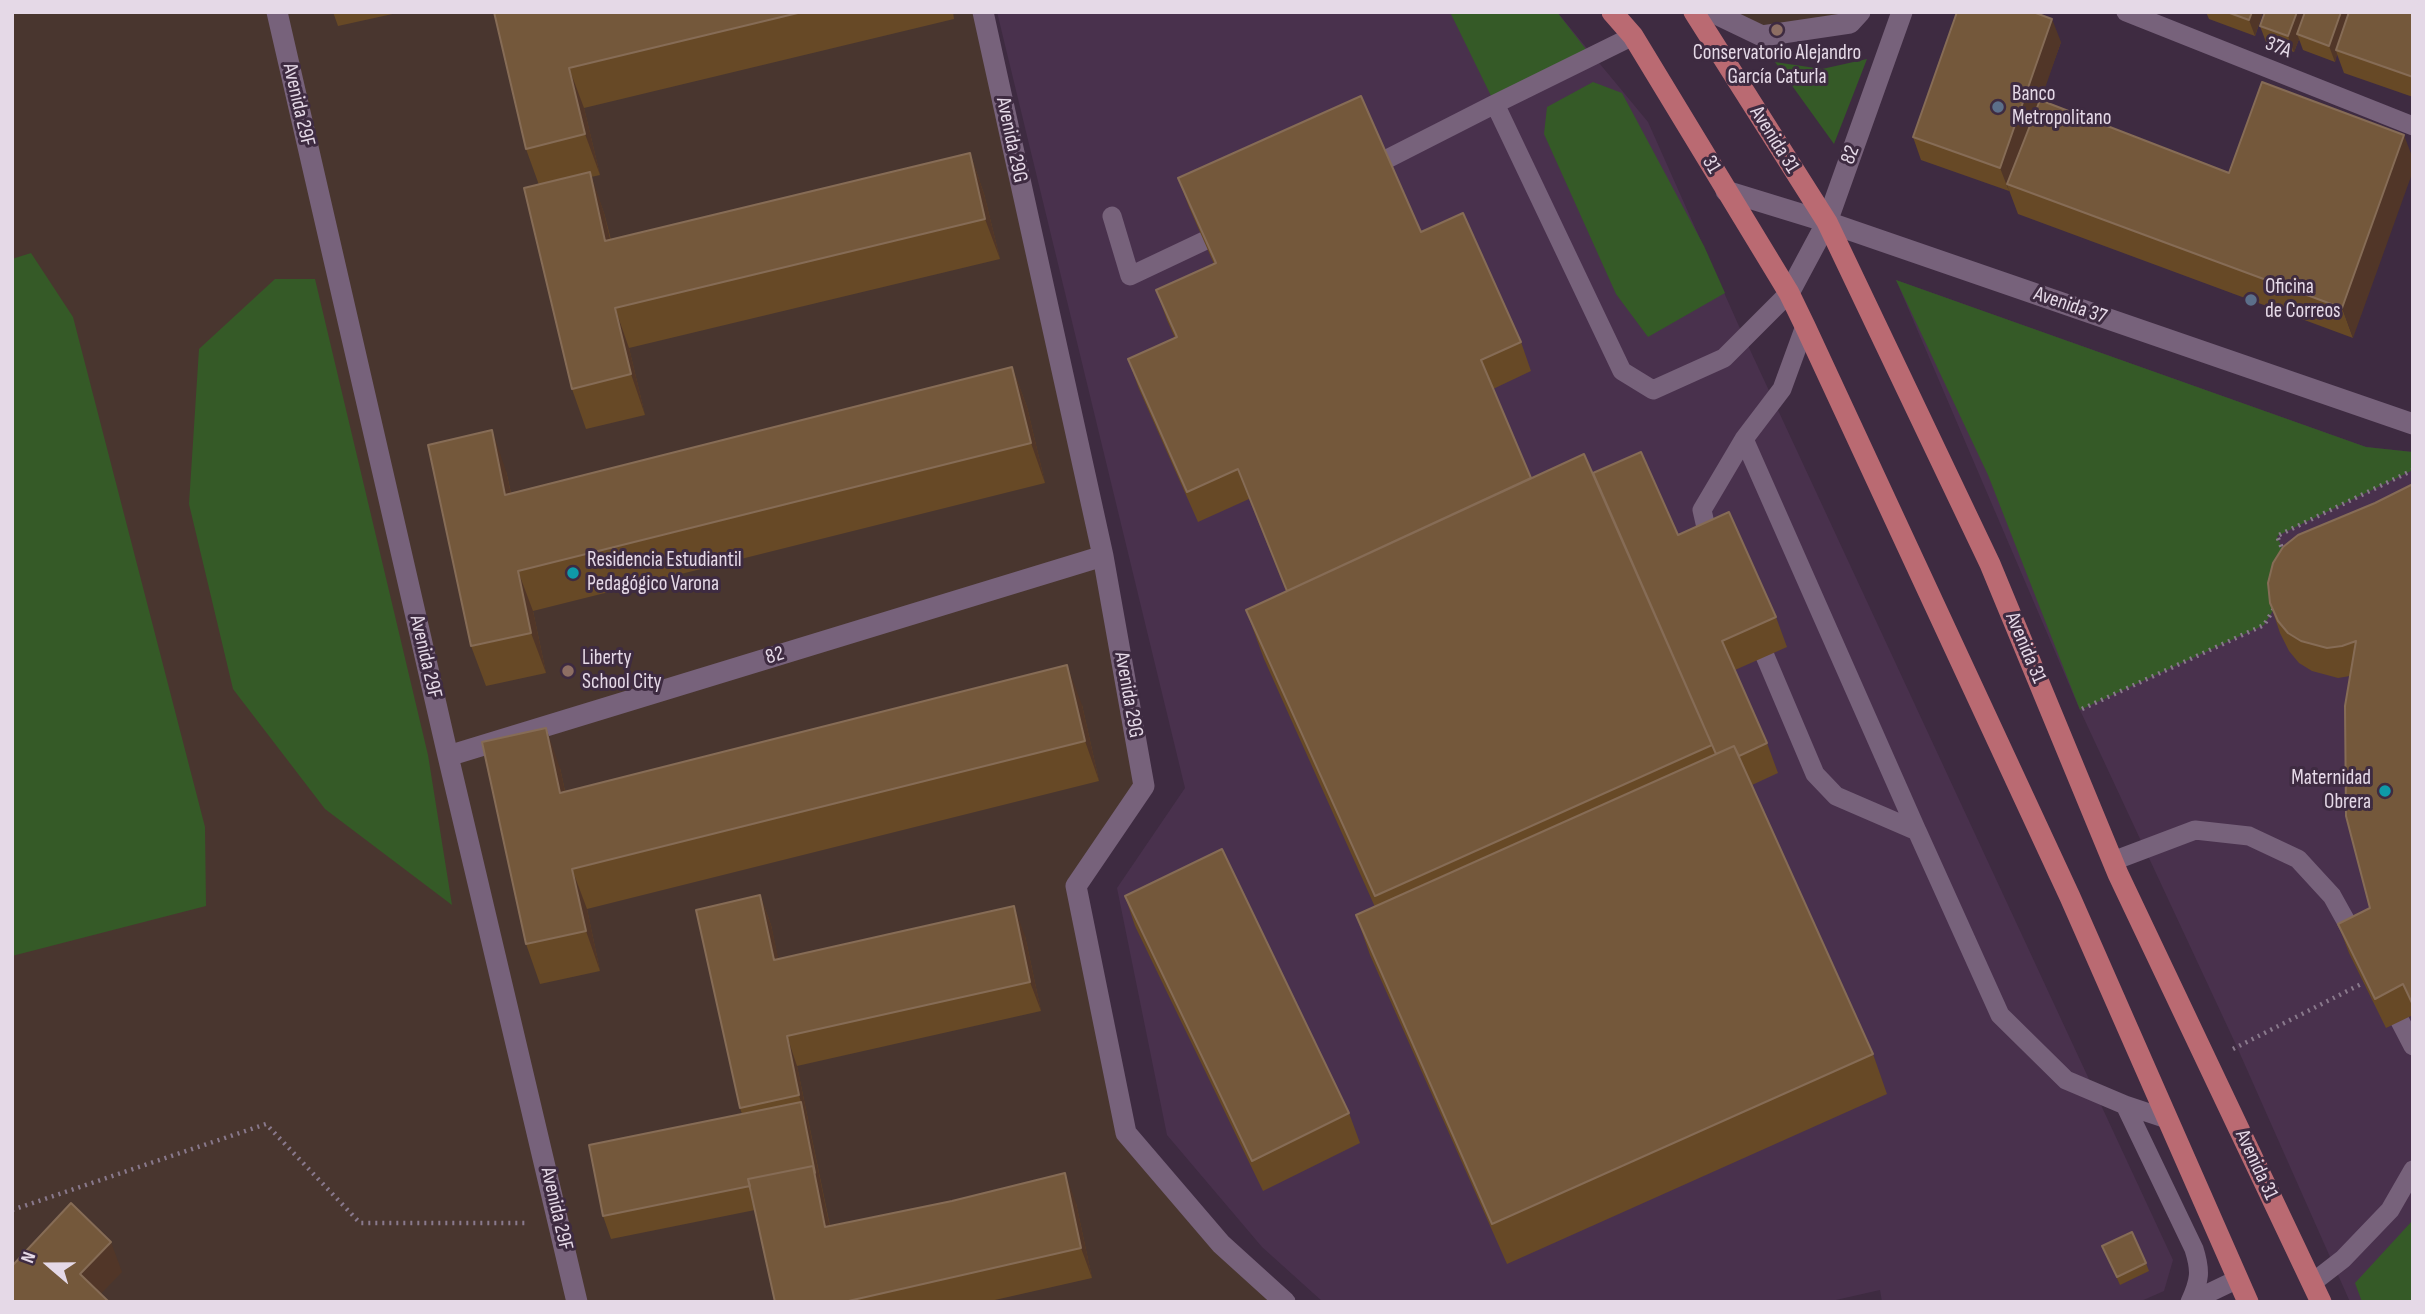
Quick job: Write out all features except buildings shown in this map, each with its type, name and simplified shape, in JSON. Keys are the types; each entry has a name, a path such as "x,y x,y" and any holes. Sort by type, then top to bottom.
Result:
{"main road":[{"path":"1612,12 1633,36"},
{"name":"Avenida 31","path":"1693,12 1827,222 1990,564 2113,861 2317,1293"},
{"name":"31","path":"1633,36 1788,293"},
{"path":"1788,293 2070,897 2248,1302"}],"street":[{"name":"Avenida 29F","path":"276,12 448,756 578,1302"},
{"name":"Avenida 29G","path":"983,12 1103,556 1144,786 1076,886 1126,1133 1221,1244 1285,1302"},
{"path":"1712,12 1762,36 1850,23 1860,12"},
{"name":"82","path":"1788,293 1827,222 1902,12"},
{"name":"Avenida 37","path":"1727,191 1827,222 2413,424"},
{"name":"82","path":"448,756 1103,556"}],"lane":[{"name":"37A","path":"2126,12 2413,126"},
{"path":"1387,159 1633,36"},
{"path":"1494,104 1622,371 1653,390 1724,358 1788,293"},
{"path":"1112,216 1130,276 1205,241"},
{"path":"1716,552 1707,533 1702,510 1744,439 1782,389 1805,326"},
{"path":"1744,439 2000,1015 2066,1080 2167,1119"},
{"path":"1765,656 1815,774 1836,796 1917,831"},
{"path":"2113,861 2195,830 2249,836 2298,859 2332,896 2361,948"},
{"path":"2400,1021 2413,1046"},
{"path":"2126,1105 2194,1249 2200,1268 2190,1302"},
{"path":"2317,1293 2343,1259 2390,1210 2413,1170"},
{"path":"2190,1302 2238,1279"}],"path":[{"path":"2286,556 2277,536 2413,470"},
{"path":"2056,722 2264,625 2277,604"},
{"path":"2207,1062 2376,977"},
{"path":"12,1210 266,1124 360,1223 559,1223"}],"shaded area":[{"name":"Liberty School City","path":"12,12 983,12 1144,786 1076,886 1126,1132 1285,1302 12,1302"},
{"path":"997,12 1557,12 1648,122 1738,324 2173,1260 2164,1291 2139,1302 1882,1302 1880,1290 1827,1302 1323,1302 1262,1247 1167,1135 1117,888 1185,788"},
{"name":"Conservatorio Alejandro García Caturla","path":"1712,12 1860,12 1762,36"},
{"path":"1896,280 2366,447 2413,452 2413,1302 2350,1302 2237,1047 2080,710"}],"green space":[{"path":"1450,12 1557,12 1592,57 1495,104"},
{"path":"1867,59 1834,144 1775,62 1822,69"},
{"path":"1593,82 1622,93 1704,246 1725,293 1648,337 1616,294 1544,134 1547,107"},
{"path":"31,253 73,317 205,827 206,906 12,956 12,259"},
{"path":"275,279 315,279 428,755 452,905 325,809 233,689 189,504 199,349"},
{"path":"1896,280 2366,447 2413,452 2413,470 2277,536 2294,577 2264,625 2080,710 1988,475"},
{"path":"2413,1220 2413,1302 2362,1302 2355,1283"}],"place":[{"name":"Conservatorio Alejandro García Caturla","path":"1777,30"},
{"name":"Banco Metropolitano","path":"1998,107"},
{"name":"Oficina de Correos","path":"2251,300"},
{"name":"Residencia Estudiantil Pedagógico Varona","path":"573,573"},
{"name":"Liberty School City","path":"568,671"},
{"name":"Maternidad Obrera","path":"2385,791"}]}
